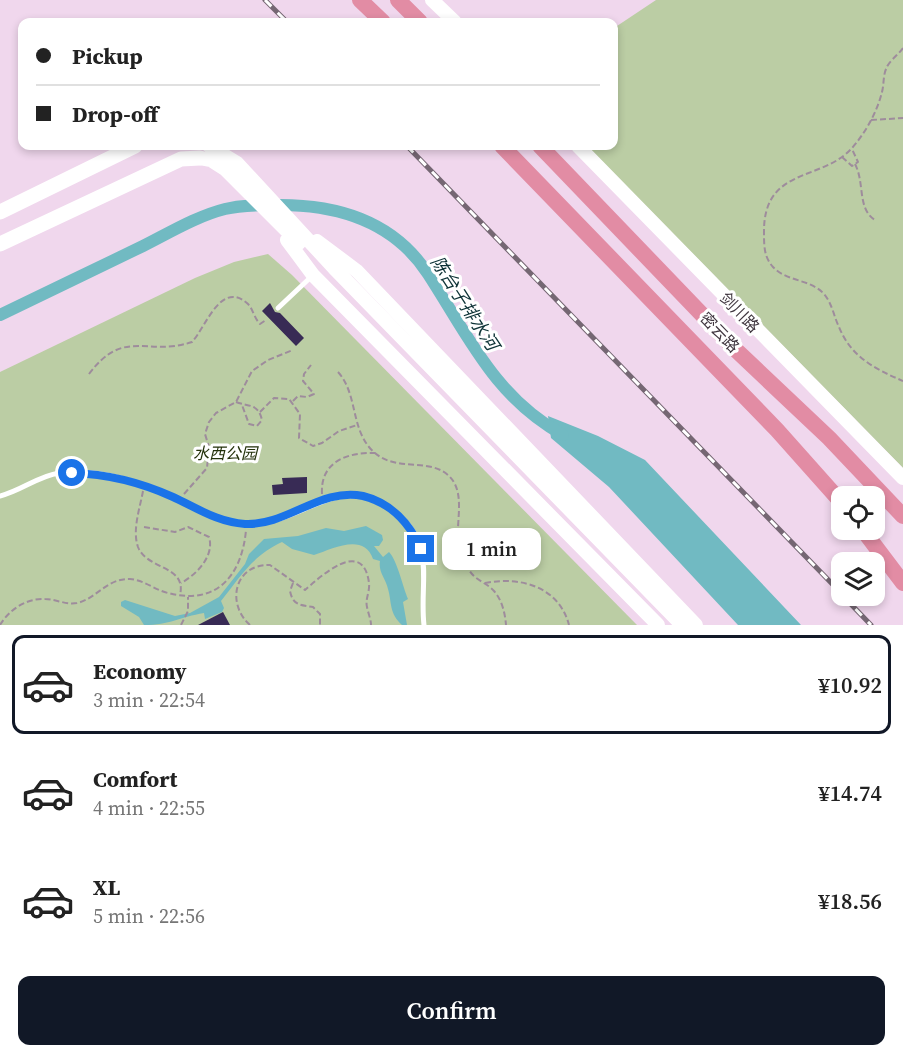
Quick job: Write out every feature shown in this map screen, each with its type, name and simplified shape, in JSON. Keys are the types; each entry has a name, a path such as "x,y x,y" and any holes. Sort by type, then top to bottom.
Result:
{"highway":[{"path":"360,0 379,18"},
{"path":"398,0 416,18"},
{"name":"密云路","path":"506,150 777,430 831,491"},
{"name":"密云路","path":"544,150 737,351 829,438 903,516"},
{"path":"871,540 903,583"}],"main road":[{"path":"0,212 127,150"},
{"path":"0,244 181,159 205,152"}],"street":[{"path":"432,0 451,18"},
{"name":"剑川路","path":"582,150 903,478"},
{"path":"205,152 219,163 231,166 682,625"},
{"path":"295,232 298,251 313,275 658,625"},
{"path":"295,232 675,625"},
{"path":"295,232 357,271 696,625"}],"lane":[{"path":"278,308 313,275"},
{"path":"0,496 15,492 37,480 58,473 102,474 144,486 221,520 246,524 281,518 322,500 348,495 362,496 384,505 411,529 421,549 426,568 424,625"}],"path":[{"path":"903,48 886,68 882,90 871,120 852,149 842,157 797,176 776,194 765,217 767,260 786,277 811,285 826,296 843,336 861,358 886,375 903,381"},
{"path":"871,120 903,118"},
{"path":"852,149 858,158 855,164"},
{"path":"842,157 847,164 855,164"},
{"path":"855,164 862,179 865,210 874,220"},
{"path":"89,374 112,350 138,345 166,348 192,342 218,302 225,298 239,298 249,305 260,324 266,320"},
{"path":"180,501 207,468 208,422 216,413 236,402 252,371 293,350"},
{"path":"293,401 298,396 313,395 313,390 303,381 304,374 311,365"},
{"path":"338,372 350,391 358,425 368,446 388,462 431,467 450,476 457,488 458,538 461,551 472,575 485,583 500,600 506,625"},
{"path":"260,412 274,398 285,397 293,401 300,414 299,438 308,445 318,446 339,431 358,425"},
{"path":"236,402 254,406 260,412 262,420 253,426 249,424 242,405"},
{"path":"322,500 324,477 334,462 355,453 376,453"},
{"path":"144,486 137,526 137,543 144,555 173,572 181,584 180,596"},
{"path":"0,625 12,609 29,602 45,599 60,603 78,603 108,584 128,579 180,596 217,589 232,577 245,548 246,524"},
{"path":"144,527 175,532 188,527 209,537 211,545 203,565 181,584"},
{"path":"250,625 240,617 236,596 236,587 246,572 254,567 270,564 305,590 323,573 336,565 350,562 363,569 369,584 367,607 371,625"},
{"path":"485,583 500,580 525,584 549,593 559,601 569,625"},
{"path":"293,583 290,591 293,601 299,606 314,607 320,614 320,625"},
{"path":"181,625 186,620 188,596"}],"green space":[{"path":"656,0 903,0 903,468 591,150 618,150 618,25"},
{"name":"水西公园","path":"268,254 292,275 637,625 0,625 0,372 195,278 234,262"}],"water":[{"path":"548,416 598,436 645,460 801,625 738,625 609,487 551,438"},
{"path":"366,526 382,535 383,540 379,546 374,546 383,557 389,552 397,567 408,599 403,602 407,625 402,625 393,612 387,585 380,569 380,561 373,559 363,546 355,544 314,555 292,549 282,542 262,554 241,575 221,601 224,608 222,612 205,619 204,613 161,624 144,625 139,617 121,606 121,602 125,600 175,616 190,613 219,597 245,564 249,554 264,539 298,536 326,528 344,531"}],"building":[{"path":"270,303 275,312 280,313 304,338 296,346 262,311"},
{"path":"307,477 307,493 273,495 272,485 283,484 282,478"},
{"path":"223,612 230,625 198,625"}],"waterway":[{"name":"陈台子排水河","path":"0,315 183,225 215,212 256,205 298,205 341,212 380,228 414,255 485,364 501,384 539,419 563,435"}],"railway":[{"path":"265,0 283,18"},
{"path":"411,150 831,583"},
{"path":"853,606 871,625"}],"route":[{"path":"72,473 102,474 123,478 221,520 246,524 281,518 331,497 362,496 396,513 411,529 421,549"}]}
